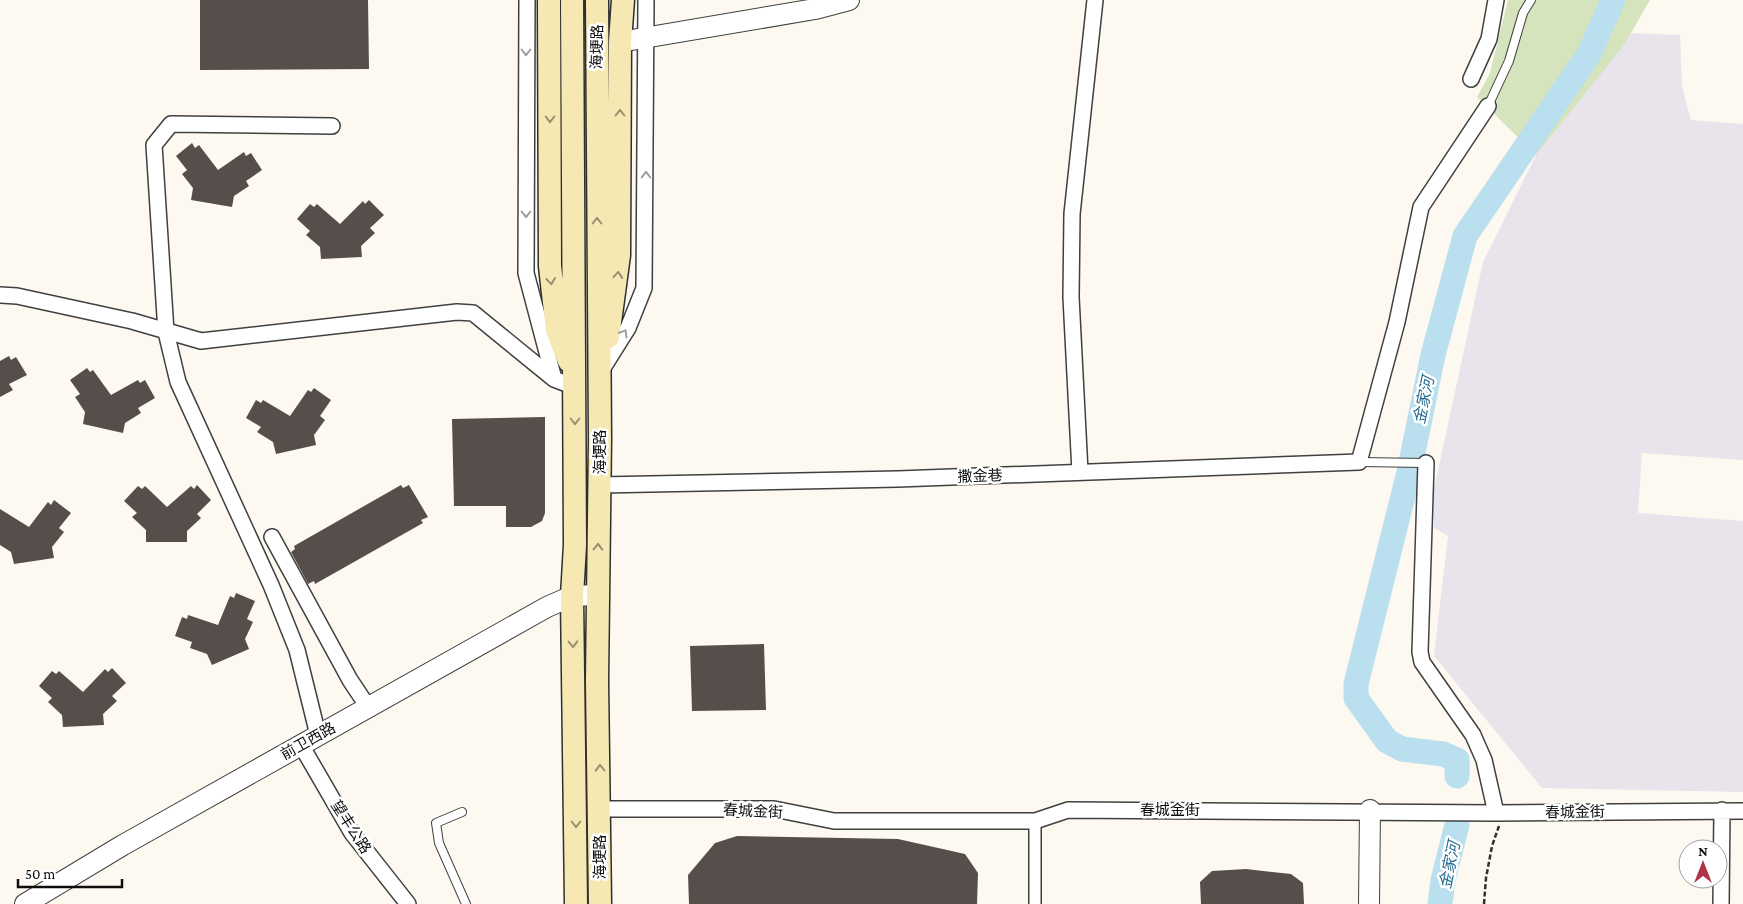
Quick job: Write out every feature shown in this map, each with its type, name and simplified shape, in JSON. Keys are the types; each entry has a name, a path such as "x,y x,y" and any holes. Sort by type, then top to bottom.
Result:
{"main road":[{"path":"549,0 550,266 556,330 568,379"},
{"name":"海埂路","path":"572,0 568,379 575,545 572,596 576,904"},
{"name":"海埂路","path":"597,0 600,486 597,595 601,809 600,904"},
{"path":"598,374 610,328 619,255 620,42 622,0"}],"street":[{"path":"526,0 526,273 568,379"},
{"path":"598,374 628,328 644,288 646,0"},
{"path":"620,42 647,39 816,9 849,0"},
{"path":"1080,472 1071,296 1072,214 1095,0"},
{"path":"1472,79 1489,39 1496,0"},
{"path":"1359,462 1397,322 1421,207 1488,106"},
{"name":"望丰公路","path":"332,126 171,124 154,145 166,332 178,382 271,585 297,650 310,740 352,833 408,904"},
{"path":"0,295 17,296 122,319 201,341 457,312 474,313 568,379"},
{"name":"撒金巷","path":"600,486 1359,462"},
{"path":"1426,463 1420,652 1422,662 1472,735 1484,760 1496,813"},
{"path":"272,537 350,680 368,707"},
{"name":"前卫西路","path":"25,904 123,845 547,607 572,596 597,595"},
{"name":"春城金街","path":"601,809 774,809 834,821 1035,821 1068,810 1370,810 1496,813 1743,811"},
{"path":"1369,904 1370,810"},
{"path":"1721,904 1722,810"},
{"path":"1035,821 1035,904"}],"lane":[{"path":"1488,106 1509,61 1523,14 1531,0"},
{"path":"1359,462 1426,463"},
{"path":"462,812 436,823 439,843 466,904"}],"path":[{"path":"1484,904 1486,878 1492,846 1500,829 1496,813"}],"shaded area":[{"path":"1630,33 1680,35 1682,87 1691,120 1743,124 1743,460 1642,453 1638,513 1743,521 1743,792 1542,788 1434,656 1448,536 1434,528 1433,494 1483,262 1536,155 1623,45"}],"green space":[{"path":"1508,0 1650,0 1624,45 1536,155 1477,97 1490,73"}],"building":[{"path":"200,0 368,0 369,69 200,70"},
{"path":"192,143 195,148 199,145 218,170 244,152 246,156 251,153 262,170 246,181 249,186 234,196 232,207 191,200 193,188 182,174 187,170 176,156"},
{"path":"369,200 384,215 370,228 375,233 361,246 362,257 321,259 320,247 306,235 310,231 297,219 310,204 314,207 317,204 340,224 363,201 365,204"},
{"path":"9,356 11,360 16,357 27,375 9,384 13,390 0,397 0,361"},
{"path":"87,368 90,372 93,370 111,395 138,380 140,383 145,380 155,398 138,408 141,413 125,423 123,433 83,424 85,412 75,397 80,394 70,380"},
{"path":"314,388 331,400 320,416 325,420 314,435 316,445 276,454 273,442 257,432 261,427 246,418 256,400 261,403 263,400 290,416 308,390 311,392"},
{"path":"545,417 545,513 542,521 531,527 506,527 506,506 454,506 452,419"},
{"path":"197,485 211,500 197,514 201,518 187,531 187,542 146,542 146,530 132,517 137,513 124,501 138,486 142,489 145,486 167,507 191,486 194,489"},
{"path":"401,485 403,488 409,485 428,517 421,520 423,523 315,584 314,581 308,584 291,552 295,549 294,546"},
{"path":"54,500 71,513 59,528 64,532 52,547 54,558 14,564 11,552 0,545 0,509 29,527 48,502 51,505"},
{"path":"236,593 255,601 247,619 253,622 245,639 249,649 212,665 207,654 190,648 192,642 175,636 182,617 187,619 188,615 218,625 230,596 234,598"},
{"path":"764,644 766,710 692,711 690,646"},
{"path":"112,668 126,683 112,696 117,701 103,714 104,725 63,727 62,715 48,702 52,698 39,686 52,671 56,674 59,671 83,692 105,669 108,672"},
{"path":"737,836 898,839 965,854 978,873 977,904 689,904 688,875 715,843"},
{"path":"1246,869 1291,874 1303,883 1304,904 1201,904 1200,882 1212,871"}],"waterway":[{"name":"金家河","path":"1457,776 1457,760 1443,754 1402,749 1387,741 1356,698 1356,684 1409,472 1433,355 1465,236 1589,54 1613,0"},
{"name":"金家河","path":"1440,904 1443,880 1457,825"}]}
